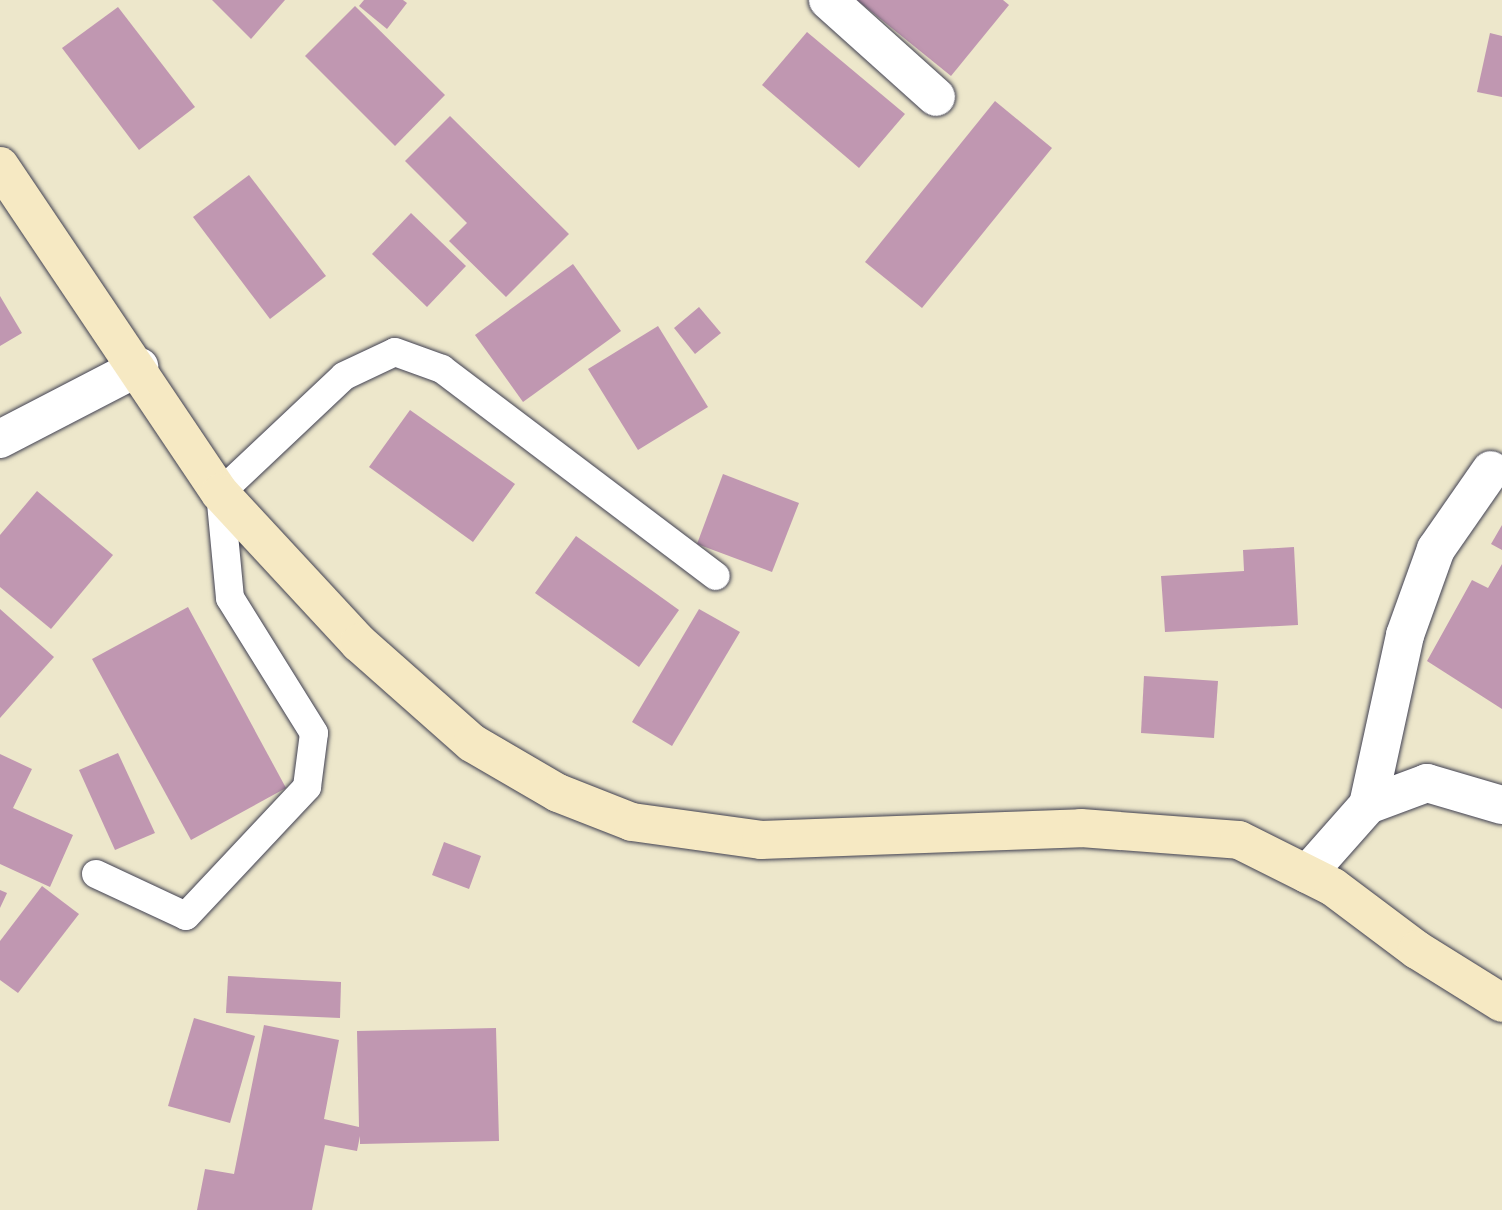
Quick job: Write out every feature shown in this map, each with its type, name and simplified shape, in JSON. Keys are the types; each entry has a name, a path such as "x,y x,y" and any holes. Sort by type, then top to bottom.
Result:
{"main road":[{"path":"0,166 139,367 220,493 359,643 472,743 558,793 632,822 761,839 1080,828 1239,840 1333,887 1417,950 1502,1003"}],"street":[{"path":"828,0 936,97"},
{"path":"0,439 139,367"},
{"path":"1368,805 1405,635 1436,549 1491,470"},
{"path":"1307,874 1368,805 1427,783 1502,805"}],"lane":[{"path":"96,874 186,916 307,787 314,733 230,597 220,493 344,376 395,352 442,369 716,576"}],"building":[{"path":"212,0 285,0 251,39"},
{"path":"364,0 403,0 407,3 387,29 359,6"},
{"path":"857,0 1003,0 1009,5 951,76"},
{"path":"355,6 445,95 395,146 305,56"},
{"path":"118,7 195,107 139,150 62,48"},
{"path":"807,32 905,114 859,168 762,85"},
{"path":"1490,33 1502,36 1502,97 1477,92"},
{"path":"995,101 1052,148 922,308 865,262"},
{"path":"450,116 569,234 506,297 449,241 467,223 405,161"},
{"path":"249,175 326,276 270,319 193,217"},
{"path":"411,213 466,266 427,307 372,254"},
{"path":"573,264 621,331 523,402 475,335"},
{"path":"0,296 22,333 0,346"},
{"path":"699,307 721,333 695,354 674,328"},
{"path":"658,326 708,407 638,450 588,369"},
{"path":"410,410 515,484 473,542 369,467"},
{"path":"723,474 799,503 772,572 697,544"},
{"path":"37,491 113,555 51,629 0,587 0,535"},
{"path":"1502,525 1502,550 1491,544"},
{"path":"576,536 679,610 639,667 535,593"},
{"path":"1294,547 1298,625 1165,632 1161,576 1244,571 1243,550"},
{"path":"1502,564 1502,709 1427,661 1472,580 1488,588"},
{"path":"188,607 286,788 191,840 92,659"},
{"path":"0,609 54,657 0,718"},
{"path":"699,609 740,632 672,746 632,722"},
{"path":"1144,676 1218,681 1214,738 1141,733"},
{"path":"118,753 155,833 115,850 79,770"},
{"path":"0,754 32,769 13,808 73,835 50,887 0,864"},
{"path":"444,842 481,856 469,889 432,875"},
{"path":"42,886 79,914 18,993 0,980 0,941"},
{"path":"0,890 7,893 0,908"},
{"path":"228,976 341,982 340,1018 226,1013"},
{"path":"194,1018 255,1036 230,1123 168,1106"},
{"path":"264,1025 339,1040 324,1119 359,1127 357,1031 496,1028 499,1141 360,1144 360,1136 357,1151 325,1145 312,1210 197,1210 205,1169 234,1174"}]}
